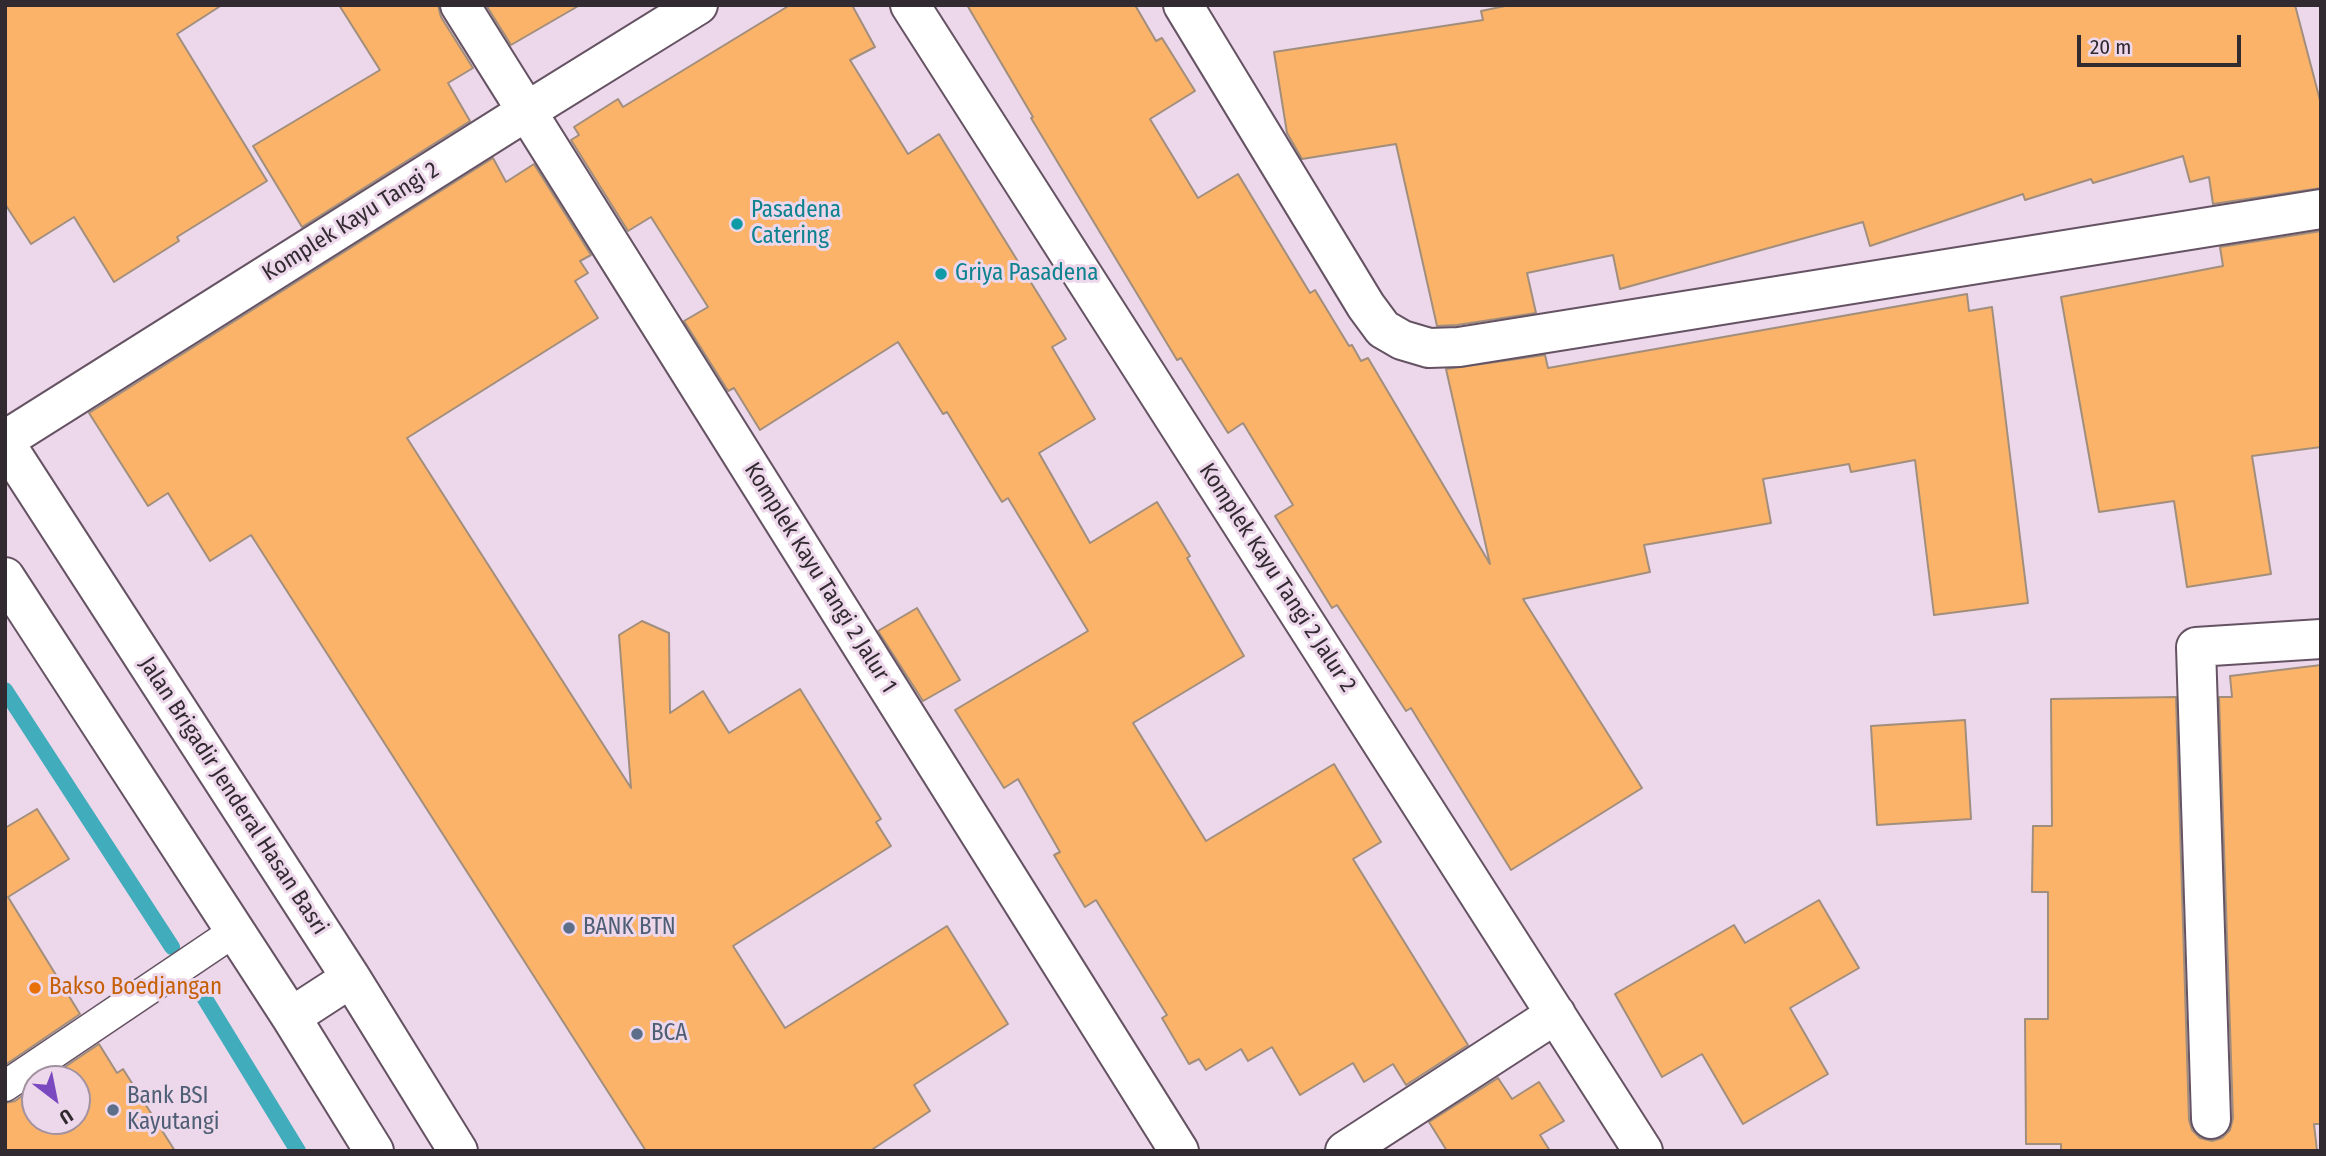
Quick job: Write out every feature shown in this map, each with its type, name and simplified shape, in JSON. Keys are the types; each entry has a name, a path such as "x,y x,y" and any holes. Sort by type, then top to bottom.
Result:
{"main road":[{"name":"Komplek Kayu Tangi 2 Jalur 1","path":"460,5 1180,1151"},
{"name":"Komplek Kayu Tangi 2","path":"5,441 698,5"},
{"name":"Komplek Kayu Tangi 2 Jalur 2","path":"910,5 1643,1151"},
{"path":"1183,5 1383,330 1402,340 1429,348 1459,347 2321,209"},
{"name":"Jalan Brigadir Jenderal Hasan Basri","path":"5,441 351,978 458,1151"},
{"path":"5,577 291,1017 374,1151"},
{"path":"2211,1119 2196,648 2321,639"},
{"path":"291,1017 351,978"},
{"path":"1345,1151 1556,1014"}],"lane":[{"path":"5,1086 235,931"}],"building":[{"path":"5,5 222,5 177,34 267,181 177,237 179,241 114,282 74,217 31,244 5,204"},
{"path":"339,5 438,5 441,17 473,68 448,83 470,121 302,227 253,146 380,70"},
{"path":"486,5 580,5 511,45"},
{"path":"790,5 852,5 875,47 850,60 908,154 939,134 1066,339 1052,347 1095,419 1039,453 1090,543 1157,502 1190,556 1187,558 1244,656 1133,723 1206,841 1334,764 1381,842 1353,859 1468,1045 1406,1085 1393,1064 1364,1082 1353,1063 1300,1095 1272,1047 1248,1061 1241,1049 1206,1070 1199,1059 1189,1064 1162,1018 1167,1015 1096,900 1085,907 1054,855 1060,852 1018,779 1004,788 955,710 1088,631 1008,498 1002,502 947,412 943,414 898,342 760,430 734,388 728,391 684,321 708,307 651,217 628,231 571,140 579,135 574,127 618,99 623,107"},
{"path":"967,5 1135,5 1156,41 1162,38 1195,91 1150,119 1198,198 1238,174 1310,293 1315,290 1361,361 1368,358 1490,564 1446,369 1545,355 1548,368 1967,294 1969,311 1992,307 2028,603 1934,615 1915,460 1851,472 1849,464 1763,479 1771,523 1644,545 1650,572 1523,599 1642,788 1511,870 1411,708 1406,711 1337,605 1332,608 1275,516 1293,505 1243,423 1228,433 1181,358 1177,360 1031,118 1033,117"},
{"path":"1510,5 2295,5 2321,104 2321,188 2213,204 2209,177 2190,182 2183,156 2093,183 2091,179 2025,200 2023,194 1870,246 1863,222 1620,289 1613,255 1527,273 1536,313 1437,326 1396,144 1302,159 1287,133 1274,52 1483,20 1481,11"},
{"path":"493,158 506,182 534,164 591,255 580,261 588,273 575,281 598,318 407,438 631,788 619,635 642,621 669,633 670,713 703,691 729,733 800,689 881,819 876,822 891,846 733,946 785,1028 947,926 1008,1024 914,1085 930,1111 870,1151 646,1151 251,535 210,561 168,493 148,506 89,413"},
{"path":"2321,231 2321,447 2252,456 2271,574 2187,587 2174,501 2099,512 2061,297 2223,266 2220,247"},
{"path":"917,608 960,680 923,701 878,631"},
{"path":"2321,665 2321,1124 2314,1124 2317,1151 2061,1151 2061,1144 2026,1144 2025,1019 2048,1019 2048,892 2032,892 2033,826 2052,826 2051,699 2176,697 2189,1120 2192,1130 2200,1138 2212,1141 2222,1138 2230,1130 2233,1118 2219,697 2232,697 2230,676"},
{"path":"1965,720 1971,819 1877,825 1871,726"},
{"path":"37,809 69,859 8,897 80,1014 5,1065 5,828"},
{"path":"1819,900 1859,968 1790,1008 1828,1074 1743,1124 1702,1054 1662,1077 1615,994 1734,925 1745,943"},
{"name":"Bank BSI Kayutangi","path":"99,1044 117,1073 123,1069 175,1151 5,1151 5,1103 21,1097 21,1135 91,1135 91,1065 68,1065"},
{"path":"1498,1078 1512,1099 1539,1082 1564,1121 1540,1135 1550,1151 1447,1151 1429,1122"}],"waterway":[{"path":"5,690 172,947"},
{"path":"199,989 298,1151"}],"place":[{"name":"Pasadena Catering","path":"737,224"},
{"name":"Griya Pasadena","path":"941,274"},
{"name":"BANK BTN","path":"569,928"},
{"name":"Bakso Boedjangan","path":"35,988"},
{"name":"BCA","path":"637,1034"},
{"name":"Bank BSI Kayutangi","path":"113,1110"}]}
